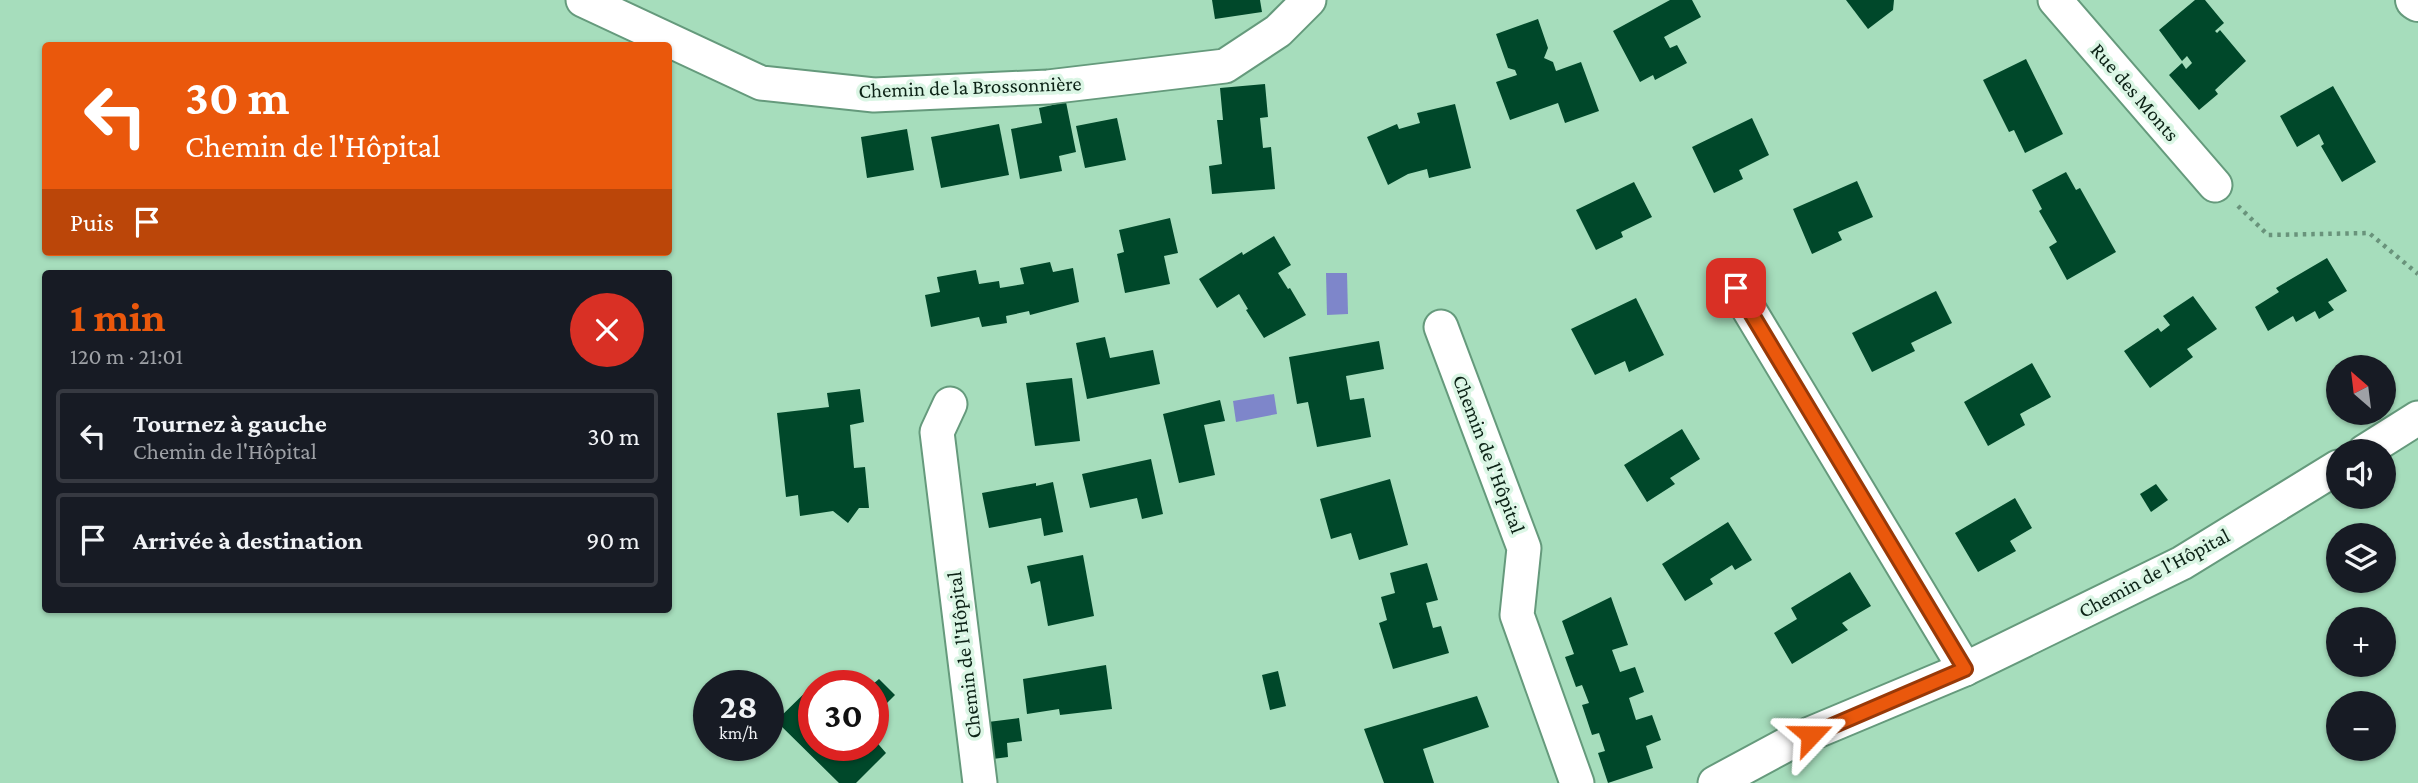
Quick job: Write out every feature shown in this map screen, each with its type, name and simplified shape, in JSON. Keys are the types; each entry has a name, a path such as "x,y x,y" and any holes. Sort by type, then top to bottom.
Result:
{"street":[{"name":"Chemin de la Brossonnière","path":"583,0 761,83 874,95 1048,87 1225,66 1278,31 1309,0"},
{"name":"Rue des Monts","path":"2055,0 2215,185"},
{"path":"1736,288 1965,669"},
{"name":"Chemin de l'Hôpital","path":"1441,327 1524,548 1517,615 1577,783"},
{"name":"Chemin de l'Hôpital","path":"950,404 937,432 980,783"},
{"path":"2385,439 2418,418"},
{"name":"Chemin de l'Hôpital","path":"1715,783 1793,741 1965,669 2182,563 2326,474"}],"path":[{"path":"2215,185 2268,235 2369,233 2418,274"}],"water":[{"path":"1326,273 1347,273 1348,314 1327,315"},
{"path":"1274,394 1277,414 1236,422 1233,401"}],"building":[{"path":"1212,0 1260,0 1262,12 1215,19"},
{"path":"1670,0 1692,0 1701,17 1664,37 1670,48 1677,45 1687,63 1655,80 1653,75 1640,82 1613,31"},
{"path":"1846,0 1894,0 1893,10 1868,29"},
{"path":"2195,0 2205,0 2224,23 2215,31 2217,33 2220,30 2246,61 2215,90 2218,94 2199,110 2169,75 2182,63 2186,69 2192,63 2187,56 2182,61 2159,30"},
{"path":"1538,19 1548,48 1544,58 1553,62 1556,71 1581,62 1599,111 1565,123 1558,103 1510,120 1496,82 1517,75 1515,70 1508,68 1496,34"},
{"path":"2026,59 2063,134 2025,153 2014,130 2009,132 1983,80"},
{"path":"1265,84 1268,117 1260,118 1263,148 1271,147 1275,189 1212,194 1209,166 1222,164 1217,120 1223,120 1220,88"},
{"path":"2333,86 2376,162 2342,182 2321,146 2324,144 2319,134 2297,147 2280,116"},
{"path":"1066,102 1076,152 1059,156 1062,171 1020,179 1011,129 1042,123 1039,108"},
{"path":"1455,104 1471,168 1429,178 1427,169 1408,174 1388,185 1367,137 1397,124 1399,129 1420,123 1417,113"},
{"path":"1117,118 1126,160 1085,168 1076,126"},
{"path":"1752,118 1769,155 1739,170 1743,179 1714,193 1692,147"},
{"path":"999,124 1009,175 941,188 931,137"},
{"path":"907,129 914,170 867,178 861,137"},
{"path":"2066,172 2076,190 2080,188 2116,252 2067,280 2049,247 2057,242 2039,211 2042,209 2032,190"},
{"path":"1857,181 1873,217 1838,232 1842,240 1812,254 1793,209"},
{"path":"1634,182 1652,217 1621,232 1623,237 1596,250 1576,210"},
{"path":"1170,218 1178,253 1164,256 1170,284 1125,293 1117,254 1124,252 1119,230"},
{"path":"1274,236 1291,265 1278,273 1306,315 1264,338 1239,294 1217,308 1199,279"},
{"path":"2327,258 2347,291 2328,302 2334,310 2319,319 2315,311 2296,322 2293,316 2268,331 2255,307 2279,292 2276,288"},
{"path":"1050,262 1053,272 1073,268 1079,302 1030,315 1029,311 1006,316 1007,323 982,327 979,317 931,327 925,295 940,292 937,277 976,270 979,284 999,281 1000,288 1024,284 1020,268"},
{"path":"1936,291 1952,323 1911,343 1915,351 1872,372 1852,333"},
{"path":"2193,296 2217,329 2187,349 2193,357 2150,388 2124,351 2158,328 2161,332 2170,325 2163,316"},
{"path":"1636,298 1664,355 1629,372 1625,361 1595,375 1571,329"},
{"path":"1105,337 1110,358 1153,350 1160,384 1087,399 1076,343"},
{"path":"1379,341 1384,369 1346,376 1350,400 1364,398 1371,437 1317,447 1308,402 1297,404 1289,357"},
{"path":"2032,363 2051,397 2020,414 2025,425 1988,446 1964,402"},
{"path":"1072,378 1080,441 1035,446 1026,383"},
{"path":"860,389 864,422 850,425 854,468 865,467 869,508 859,508 848,523 833,511 800,516 798,495 786,497 777,413 829,407 827,393"},
{"path":"1220,400 1225,421 1204,425 1215,475 1179,483 1163,414"},
{"path":"1682,429 1700,459 1670,478 1675,484 1647,502 1624,465"},
{"path":"1151,459 1163,514 1142,519 1137,498 1090,508 1082,474"},
{"path":"1390,479 1408,545 1359,560 1351,533 1331,539 1320,499"},
{"path":"1053,482 1063,532 1044,536 1041,518 989,528 982,493"},
{"path":"2156,484 2168,500 2151,512 2140,494"},
{"path":"2015,498 2032,528 2010,541 2016,551 1978,572 1955,533"},
{"path":"1728,522 1752,560 1735,570 1732,565 1710,579 1713,584 1685,601 1662,564"},
{"path":"1083,555 1094,616 1048,626 1040,581 1031,584 1027,566"},
{"path":"1427,563 1438,600 1426,603 1433,628 1441,626 1449,653 1393,669 1379,623 1387,620 1381,597 1395,593 1390,573"},
{"path":"1850,572 1871,606 1842,623 1848,630 1792,664 1774,633 1797,619 1791,608"},
{"path":"1611,597 1628,645 1612,650 1620,672 1635,667 1644,692 1629,698 1636,720 1652,715 1661,740 1646,746 1653,768 1608,783 1598,753 1605,751 1599,733 1592,735 1582,705 1589,703 1582,685 1576,687 1565,657 1574,654 1562,621"},
{"path":"1106,665 1112,709 1060,715 1059,709 1027,714 1023,679"},
{"path":"1278,671 1286,706 1270,710 1262,675"},
{"path":"889,689 895,695 889,701"},
{"path":"1477,696 1489,727 1423,749 1434,783 1384,783 1364,729"},
{"path":"798,700 798,743 784,729 784,713"},
{"path":"1019,718 1022,741 1007,743 1008,757 993,759 988,722"},
{"path":"817,761 878,761 856,783 839,783"}],"route":[{"path":"1736,288 1965,669 1811,735"}]}
